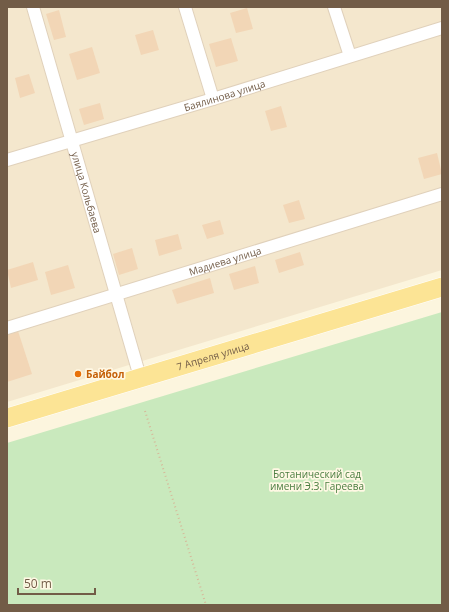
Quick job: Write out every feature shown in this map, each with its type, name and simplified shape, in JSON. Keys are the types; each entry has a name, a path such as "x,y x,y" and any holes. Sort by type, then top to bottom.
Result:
{"main road":[{"name":"7 Апреля улица","path":"7,418 442,287"}],"street":[{"name":"улица Кольбаева","path":"33,7 70,141 140,378"},
{"path":"185,7 213,99"},
{"path":"334,7 350,56"},
{"name":"Баялинова улица","path":"7,160 213,99 442,28"},
{"name":"Мадиева улица","path":"7,328 442,194"}],"path":[{"path":"145,411 206,605"}],"shaded area":[{"path":"7,7 442,7 442,270 7,402"}],"green space":[{"name":"Ботанический сад имени Э.З. Гареева","path":"442,312 442,605 7,605 7,443"}],"building":[{"path":"247,8 253,29 236,33 230,13"},
{"path":"59,10 66,37 54,40 46,14"},
{"path":"153,30 159,50 141,55 135,35"},
{"path":"231,38 238,61 216,67 209,44"},
{"path":"92,47 100,73 77,80 69,54"},
{"path":"29,74 35,93 20,98 15,78"},
{"path":"100,103 104,119 84,125 79,109"},
{"path":"281,106 287,127 271,131 265,111"},
{"path":"437,153 442,174 424,179 418,158"},
{"path":"299,200 305,219 289,223 283,205"},
{"path":"220,220 224,234 207,239 202,225"},
{"path":"178,234 182,249 159,256 155,240"},
{"path":"132,248 138,269 119,275 113,254"},
{"path":"300,252 304,265 279,273 275,260"},
{"path":"33,262 38,280 11,288 7,270"},
{"path":"68,265 75,288 51,295 45,272"},
{"path":"255,266 259,283 234,290 229,274"},
{"path":"210,278 214,293 177,304 172,290"},
{"path":"18,331 32,374 7,382 7,334"}],"place":[{"name":"Байбол","path":"78,374"}]}
